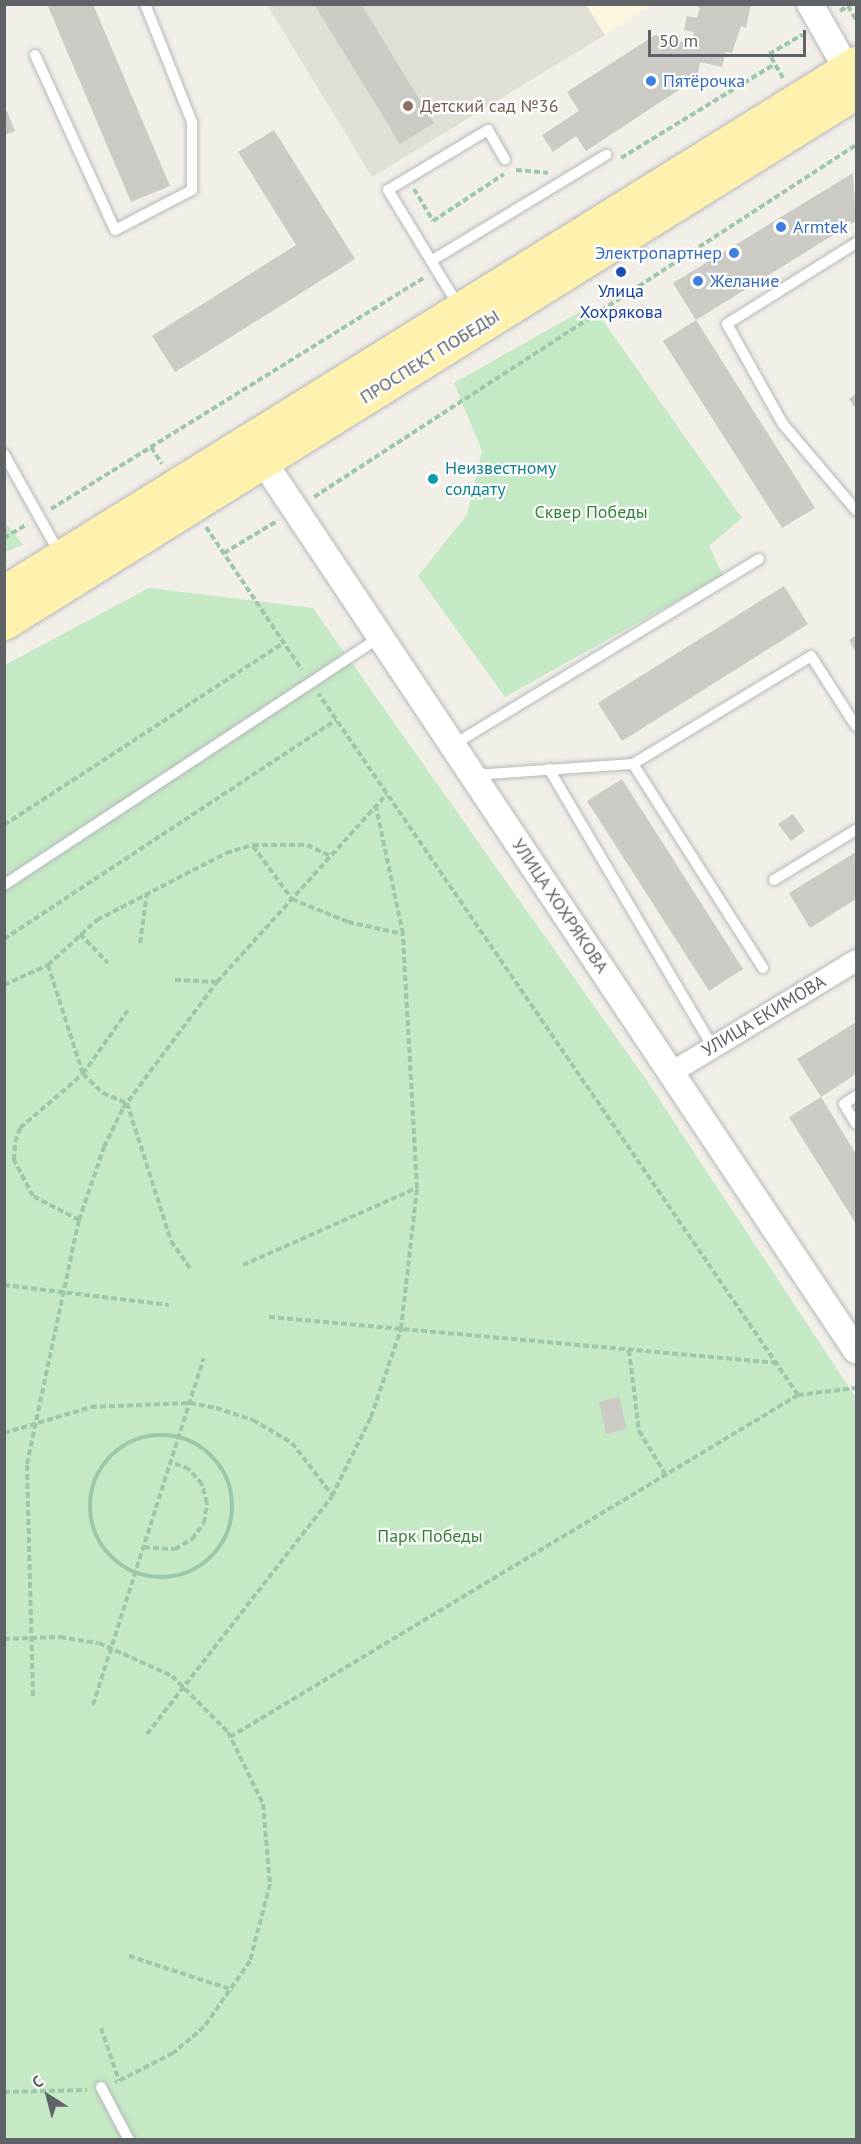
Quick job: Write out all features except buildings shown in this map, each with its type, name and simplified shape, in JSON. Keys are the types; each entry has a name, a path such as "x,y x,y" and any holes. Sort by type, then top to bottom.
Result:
{"main road":[{"name":"ПРОСПЕКТ ПОБЕДЫ","path":"256,450 462,310 854,78"},
{"name":"ПРОСПЕКТ ПОБЕДЫ","path":"4,623 184,495 854,78"},
{"name":"ПРОСПЕКТ ПОБЕДЫ","path":"4,592 62,557 184,495"}],"street":[{"path":"810,4 854,78"},
{"name":"УЛИЦА ХОХРЯКОВА","path":"256,450 856,1350"},
{"name":"УЛИЦА ЕКИМОВА","path":"671,1072 856,960"}],"lane":[{"path":"35,55 114,230 192,190 192,122 145,4"},
{"path":"462,310 388,190 488,130 506,160"},
{"path":"434,265 572,176 609,160"},
{"path":"856,243 727,324 783,424 856,510"},
{"path":"4,454 62,557"},
{"path":"453,745 759,559"},
{"path":"4,885 381,637"},
{"path":"473,776 633,764 811,656 856,726"},
{"path":"633,764 762,968"},
{"path":"549,769 713,1047"},
{"path":"774,880 856,830"},
{"path":"856,1096 844,1104 856,1124"},
{"path":"101,2087 129,2139"}],"path":[{"path":"848,6 856,20"},
{"path":"609,160 775,64"},
{"path":"224,553 296,509 856,145"},
{"path":"407,178 433,220 512,169 572,176"},
{"path":"4,538 151,447 434,265"},
{"path":"151,447 798,1395"},
{"path":"4,825 284,643"},
{"path":"4,939 336,720"},
{"path":"33,1696 27,1464 79,1220 104,1147 127,1103 217,982 387,794"},
{"path":"147,1734 332,1496 371,1418 401,1329 417,1188 403,934 376,807"},
{"path":"4,985 48,965 81,934 147,892 226,853 253,845 307,845 331,856"},
{"path":"253,845 292,899 348,922 403,934"},
{"path":"140,943 147,892"},
{"path":"81,934 108,963"},
{"path":"48,965 83,1074 103,1093 127,1103 171,1241 190,1268"},
{"path":"175,980 217,982"},
{"path":"79,1220 33,1196 14,1160 20,1128 83,1074 128,1010"},
{"path":"243,1265 417,1188"},
{"path":"4,1285 169,1305"},
{"path":"269,1317 778,1363"},
{"path":"629,1350 639,1431 666,1475"},
{"path":"93,1705 204,1358"},
{"path":"230,1737 798,1395 856,1388"},
{"path":"4,1433 36,1420 92,1407 190,1403 253,1420 292,1443 332,1496"},
{"path":"179,1437 204,1449 223,1472 231,1500 228,1529 212,1554 188,1571 159,1576 136,1572 117,1562 98,1539 90,1511 94,1482 109,1457 134,1440 179,1437"},
{"path":"144,1546 175,1549 192,1539 204,1523 207,1503 202,1484 189,1470 171,1462"},
{"path":"4,1639 31,1637 112,1648 183,1686 228,1732 249,1767 270,1844 263,1923 233,1990 204,2027 174,2053 119,2081 101,2087 62,2094 4,2092"},
{"path":"129,1956 233,1990"},
{"path":"100,2028 119,2081"}],"shaded area":[{"name":"Детский сад №36","path":"274,4 586,5 605,35 372,177 269,8"},
{"path":"586,5 651,5 605,35"}],"green space":[{"name":"Сквер Победы","path":"592,305 742,518 709,546 723,575 505,697 418,576 467,515 482,451 454,383"},
{"path":"4,521 23,545 5,552 4,552"},
{"name":"Парк Победы","path":"149,588 313,608 647,1081 856,1398 856,2139 5,2139 5,665"}],"place":[{"name":"Пятёрочка","path":"651,81"},
{"name":"Детский сад №36","path":"408,106"},
{"name":"Armtek","path":"781,227"},
{"name":"Электропартнер","path":"734,253"},
{"name":"Улица Хохрякова","path":"621,272"},
{"name":"Желание","path":"698,281"},
{"name":"Неизвестному солдату","path":"433,479"}]}
